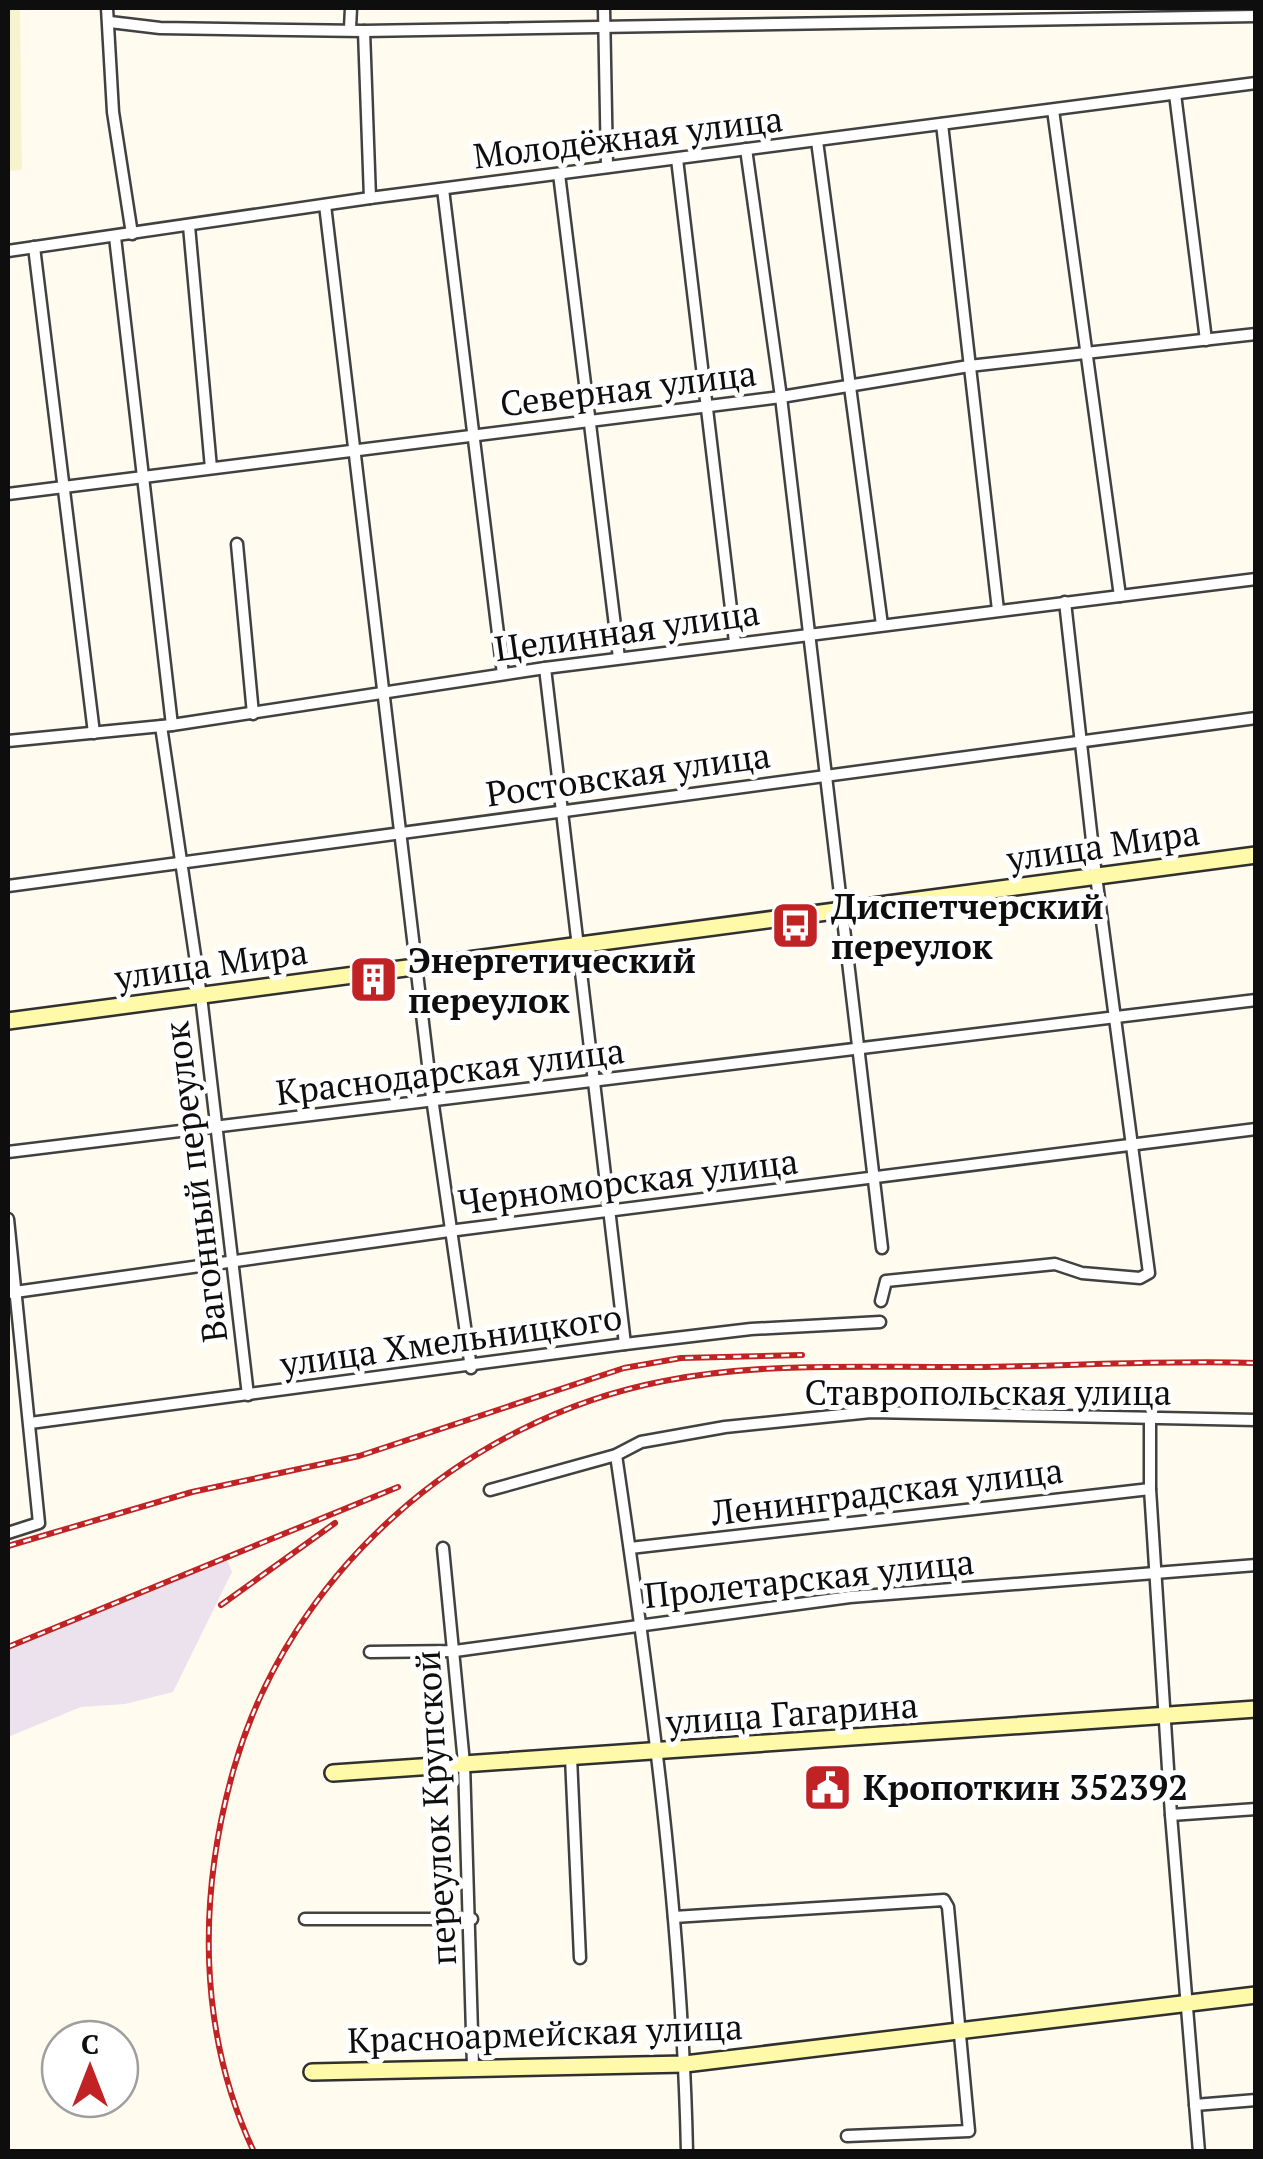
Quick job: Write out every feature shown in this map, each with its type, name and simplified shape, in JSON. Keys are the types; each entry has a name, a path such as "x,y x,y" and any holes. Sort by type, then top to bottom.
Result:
{"street":[{"path":"107,8 114,112 132,234"},
{"path":"350,8 350,28"},
{"path":"604,8 606,167"},
{"path":"1014,8 1014,21"},
{"path":"110,22 191,29 350,28 364,32 1256,16"},
{"path":"364,32 370,198"},
{"name":"Молодёжная улица","path":"8,250 443,188 1256,84"},
{"path":"1175,94 1206,340"},
{"path":"1053,110 1120,596"},
{"path":"942,124 998,610"},
{"path":"817,141 882,625"},
{"path":"746,149 781,397 882,1248"},
{"path":"677,158 735,642"},
{"path":"559,174 619,658"},
{"path":"443,188 502,674"},
{"path":"325,204 432,1098 471,1368"},
{"path":"189,226 211,468"},
{"name":"Вагонный переулок","path":"115,237 166,725 248,1395"},
{"path":"34,247 94,733"},
{"name":"Северная улица","path":"8,494 781,397 969,366 1256,334"},
{"path":"237,544 252,714"},
{"name":"Целинная улица","path":"8,741 252,714 735,642 1256,579"},
{"path":"881,1300 886,1281 1055,1264 1082,1273 1140,1278 1149,1274 1096,876 1065,602"},
{"path":"545,668 625,1344"},
{"name":"Ростовская улица","path":"8,886 1256,718"},
{"name":"улица Мира","path":"8,1021 1256,855"},
{"name":"Краснодарская улица","path":"8,1152 218,1129 432,1098 596,1081 1114,1014 1256,1000"},
{"name":"Черноморская улица","path":"12,1292 449,1231 1256,1129"},
{"path":"8,1219 12,1292 39,1523 8,1533"},
{"name":"улица Хмельницкого","path":"30,1423 750,1329 880,1322"},
{"name":"Ставропольская улица","path":"490,1490 616,1455 641,1442 828,1415 1256,1420"},
{"path":"1150,1419 1150,1489 1170,1816 1200,2152"},
{"path":"616,1455 659,1753 685,2064 687,2152"},
{"name":"Ленинградская улица","path":"630,1548 1150,1489"},
{"name":"переулок Крупской","path":"443,1548 464,1763 472,1919 472,2066"},
{"name":"Пролетарская улица","path":"370,1652 454,1651 850,1597 1256,1565"},
{"name":"улица Гагарина","path":"333,1773 1256,1709"},
{"path":"571,1757 580,1958"},
{"path":"1170,1816 1256,1809"},
{"path":"674,1917 944,1900 948,1907 969,2131 847,2136"},
{"path":"305,1920 472,1919"},
{"name":"Красноармейская улица","path":"312,2072 685,2064 1256,1996"},
{"path":"1195,2105 1256,2100"}],"shaded area":[{"path":"8,8 20,8 22,170 8,171"},
{"path":"226,1557 232,1572 173,1692 125,1704 81,1707 8,1737 8,1648"}],"railway":[{"path":"8,1546 192,1492 359,1456 624,1368 681,1358 802,1355"},
{"path":"254,2152 235,2106 213,2011 209,1913 222,1816 234,1768 260,1697 297,1630 342,1569 395,1515 455,1468 521,1430 591,1400 664,1381 780,1368 1256,1363"},
{"path":"8,1647 398,1487"},
{"path":"221,1605 335,1523"}],"place":[{"name":"Диспетчерский переулок","path":"796,926"},
{"name":"Энергетический переулок","path":"373,980"},
{"name":"Кропоткин 352392","path":"828,1787"}]}
